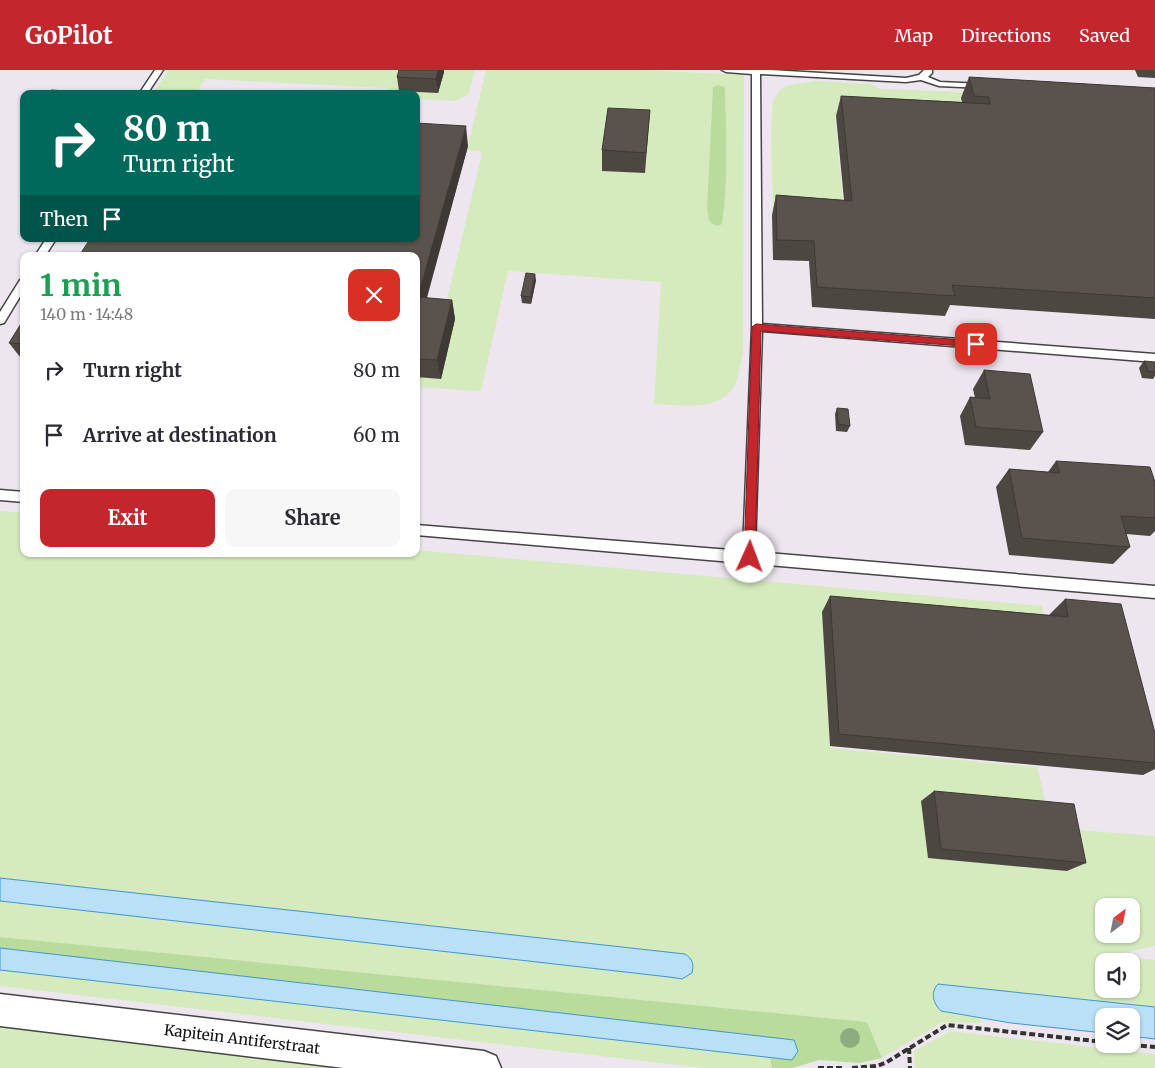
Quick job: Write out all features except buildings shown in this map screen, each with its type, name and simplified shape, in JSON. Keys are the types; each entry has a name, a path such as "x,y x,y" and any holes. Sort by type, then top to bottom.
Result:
{"street":[{"name":"Kapitein Antiferstraat","path":"0,1010 484,1068"}],"lane":[{"path":"146,90 158,70"},
{"path":"726,70 906,80 922,78 939,84 988,86"},
{"path":"922,78 928,73 928,70"},
{"path":"750,557 756,327 756,72"},
{"path":"0,320 20,288"},
{"path":"756,327 1155,358"},
{"path":"0,496 20,497"},
{"path":"420,530 1155,592"}],"path":[{"path":"852,1068 877,1066 887,1062 947,1025 1095,1041"},
{"path":"1140,1046 1155,1047"},
{"path":"909,1048 910,1068"},
{"path":"818,1068 842,1068"}],"shaded area":[{"path":"0,70 1155,70 1155,1068 0,1068"}],"green space":[{"path":"168,70 475,70 469,94 457,101 420,99 420,90 389,90 387,88 205,79 198,90 156,90"},
{"path":"486,70 645,70 744,75 743,354 735,385 728,394 709,404 687,406 654,404 661,282 508,271 481,391 420,387 420,375 441,377 455,314 444,312 482,154 480,151 467,150","holes":["718,85 725,87 726,190 722,224 714,225 709,220 707,208 713,87"]},
{"path":"815,81 871,84 881,89 966,92 982,124 835,116 845,221 773,216 771,131 773,101 779,91 786,86"},
{"path":"718,85 725,87 726,190 722,224 718,226 710,222 707,208 713,87"},
{"path":"0,511 20,513 20,557 420,557 420,550 1042,606 1047,631 822,612 830,748 1037,767 1052,828 1155,836 1155,946 1122,953 1095,953 1095,998 1140,998 1140,959 1155,960 1155,1007 938,984 933,996 936,1005 941,1011 981,1018 980,1023 943,1022 882,1058 866,1022 0,937 0,901 669,977 686,977 692,973 693,967 690,958 685,954 0,878"},
{"path":"0,937 867,1022 882,1058 860,1063 819,1060 793,1068 772,1068 770,1058 792,1060 797,1048 794,1040 0,948"},
{"path":"0,970 763,1056 770,1058 772,1068 704,1068 0,986"},
{"path":"0,1027 347,1068 0,1068"},
{"path":"950,1031 1095,1047 1095,1053 1155,1054 1155,1068 915,1068 914,1051"}],"water":[{"path":"0,878 685,954 691,960 693,970 692,973 682,979 0,901"},
{"path":"0,948 794,1040 798,1051 792,1060 0,970"},
{"path":"938,984 1155,1007 1155,1039 1140,1037 1140,1008 1095,1008 1095,1032 1011,1023 941,1011 936,1005 933,994"}],"route":[{"path":"750,557 756,327 976,344"}]}
